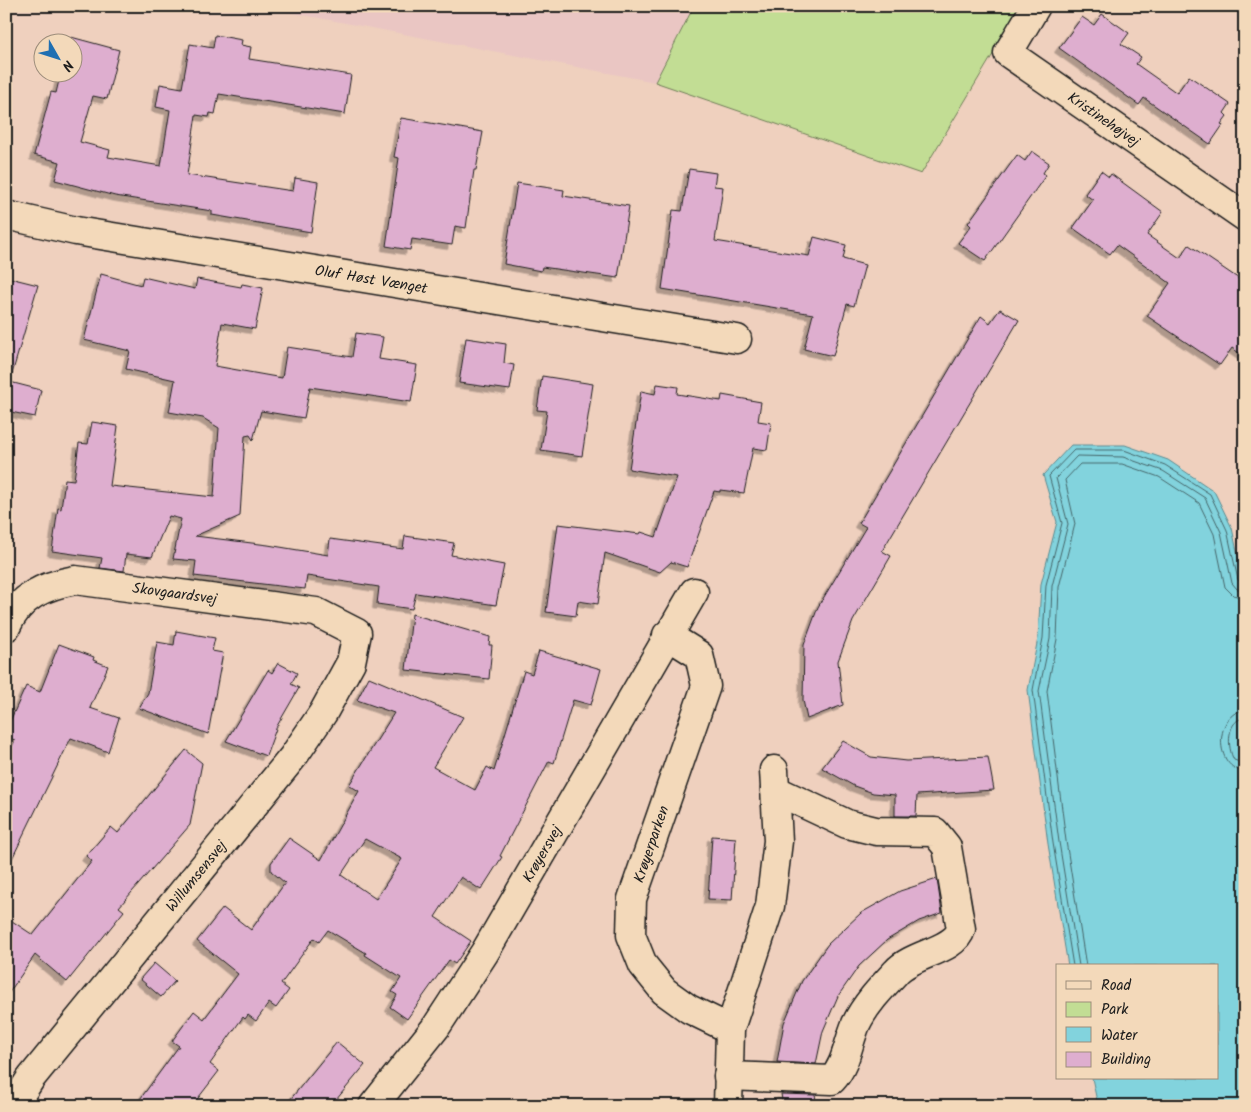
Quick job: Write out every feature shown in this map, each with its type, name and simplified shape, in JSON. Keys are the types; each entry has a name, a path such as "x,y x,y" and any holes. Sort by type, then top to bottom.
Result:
{"street":[{"name":"Kristinehøjvej","path":"1036,6 1008,53 1245,217"},
{"name":"Oluf Høst Vænget","path":"6,216 76,231 736,339"},
{"name":"Skovgaardsvej","path":"6,627 10,618 26,599 49,585 75,580 316,612 357,634"},
{"name":"Krøyersvej","path":"373,1106 436,1027 485,952 694,592"},
{"name":"Willumsensvej","path":"13,1106 31,1078 294,757 324,713 351,662 357,634"},
{"name":"Krøyerparken","path":"668,635 699,655 706,686 632,899 631,935 643,965 664,991 689,1009 730,1029"},
{"path":"728,1076 832,1080 841,1070 846,1049 858,1022 877,992 901,966 920,955 949,945 958,938 960,929 947,847 935,832 876,831 847,824 775,780 778,841 770,906 730,1029 728,1076 728,1106"}],"shaded area":[{"path":"256,6 694,6 655,82"}],"green space":[{"path":"694,6 1022,6 921,174 655,82"}],"water":[{"path":"1071,445 1125,445 1168,460 1214,491 1232,528 1245,589 1245,706 1241,746 1245,760 1245,1106 1098,1106 1092,1080 1218,1080 1218,964 1068,964 1048,844 1028,690 1038,638 1041,584 1057,522 1043,475"}],"building":[{"path":"1102,14 1129,33 1121,44 1141,57 1136,64 1177,93 1189,76 1230,104 1224,113 1227,116 1221,124 1223,125 1210,144 1144,98 1139,105 1059,48 1082,17 1094,25"},
{"path":"215,35 242,40 241,45 251,47 249,59 351,75 345,114 219,94 215,114 210,113 209,117 196,115 187,175 293,191 295,178 318,182 311,232 212,215 212,211 115,196 55,180 60,162 34,155 51,92 56,93 59,82 82,82 82,40 119,50 107,99 93,96 80,142 110,150 108,157 161,166 170,110 156,107 160,84 182,88 190,44 213,48"},
{"path":"401,118 483,132 476,170 474,170 466,228 455,226 452,245 412,239 410,250 386,246 399,158 394,157"},
{"path":"1032,151 1049,163 1043,173 1046,175 985,261 958,243 971,226 968,223 1017,155 1025,161"},
{"path":"689,169 716,173 714,186 723,187 715,241 809,256 814,237 846,245 843,259 865,265 854,306 847,304 833,356 804,349 813,314 662,289 673,210 682,211"},
{"path":"1101,171 1109,177 1111,174 1163,212 1147,235 1180,258 1189,245 1245,283 1245,357 1232,348 1220,365 1147,316 1170,283 1117,245 1110,254 1073,228 1093,200 1085,194"},
{"path":"517,183 564,190 563,196 629,206 618,278 542,267 541,271 504,264"},
{"path":"101,274 141,285 143,277 195,289 197,279 241,287 242,284 263,288 255,329 222,323 215,366 282,378 287,347 352,357 356,333 383,337 379,359 417,365 411,402 310,387 304,418 261,411 253,440 250,435 245,436 240,516 195,536 328,555 330,539 403,549 405,536 454,543 451,555 504,565 496,605 416,593 412,609 377,604 379,587 307,576 305,589 194,576 196,561 173,559 181,519 169,516 152,557 126,554 124,571 100,568 102,558 52,551 58,508 61,509 65,479 74,480 79,443 88,444 92,422 118,426 110,486 214,497 219,428 203,418 169,412 175,380 126,369 130,351 84,340"},
{"path":"6,277 38,285 12,374 6,373"},
{"path":"1000,309 1019,320 882,551 891,556 853,621 838,661 843,705 807,719 803,700 804,645 818,607 866,527 859,523 981,316 990,323"},
{"path":"466,338 506,344 504,363 514,365 510,390 459,383"},
{"path":"542,376 593,384 582,456 541,450 547,411 537,410"},
{"path":"6,381 41,390 35,417 6,411"},
{"path":"657,384 678,387 677,394 721,401 722,395 761,402 758,421 771,423 767,450 753,448 744,493 714,491 687,567 671,562 660,572 605,553 598,604 578,601 576,616 546,612 558,524 640,534 641,532 656,537 677,477 629,469 641,391 655,394"},
{"path":"412,614 490,637 489,645 492,645 489,679 406,670"},
{"path":"176,631 215,638 212,651 223,653 208,734 139,708 148,693 157,642 174,645"},
{"path":"59,644 94,657 93,660 108,666 90,708 119,718 108,752 71,738 6,871 6,759 15,740 6,737 6,730 26,686 40,692"},
{"path":"539,651 601,669 591,705 573,700 554,763 549,761 500,856 502,857 481,890 461,877 435,917 471,941 455,964 449,960 407,1019 390,1007 397,995 392,992 401,978 365,955 366,953 328,930 319,942 314,938 281,984 289,990 276,1008 269,1003 256,1021 248,1015 245,1019 243,1017 210,1064 219,1071 192,1106 135,1106 179,1046 172,1041 194,1011 204,1019 238,974 197,941 223,908 251,930 285,883 271,871 271,863 289,838 321,860 359,791 349,785 394,713 357,700 369,677 463,717 433,767 475,790 487,767 494,771 524,671 532,674","holes":["365,839 402,859 376,899 341,875"]},
{"path":"278,663 297,673 291,684 299,688 277,726 266,756 226,741 268,670 272,673"},
{"path":"843,741 871,757 906,761 988,757 994,790 917,795 916,816 895,816 895,795 873,793 854,786 822,768"},
{"path":"186,750 202,763 190,825 119,907 124,911 67,982 35,955 6,997 6,917 33,935 92,861 86,856 111,827 118,833"},
{"path":"712,836 736,838 732,900 708,899"},
{"path":"937,879 942,913 919,921 887,940 859,966 838,996 823,1031 816,1064 777,1062 784,1023 802,981 828,944 861,913 900,891"},
{"path":"154,963 175,981 161,997 140,979"},
{"path":"337,1042 365,1065 331,1106 285,1106"},
{"path":"781,1094 815,1095 817,1106 783,1106"}]}
